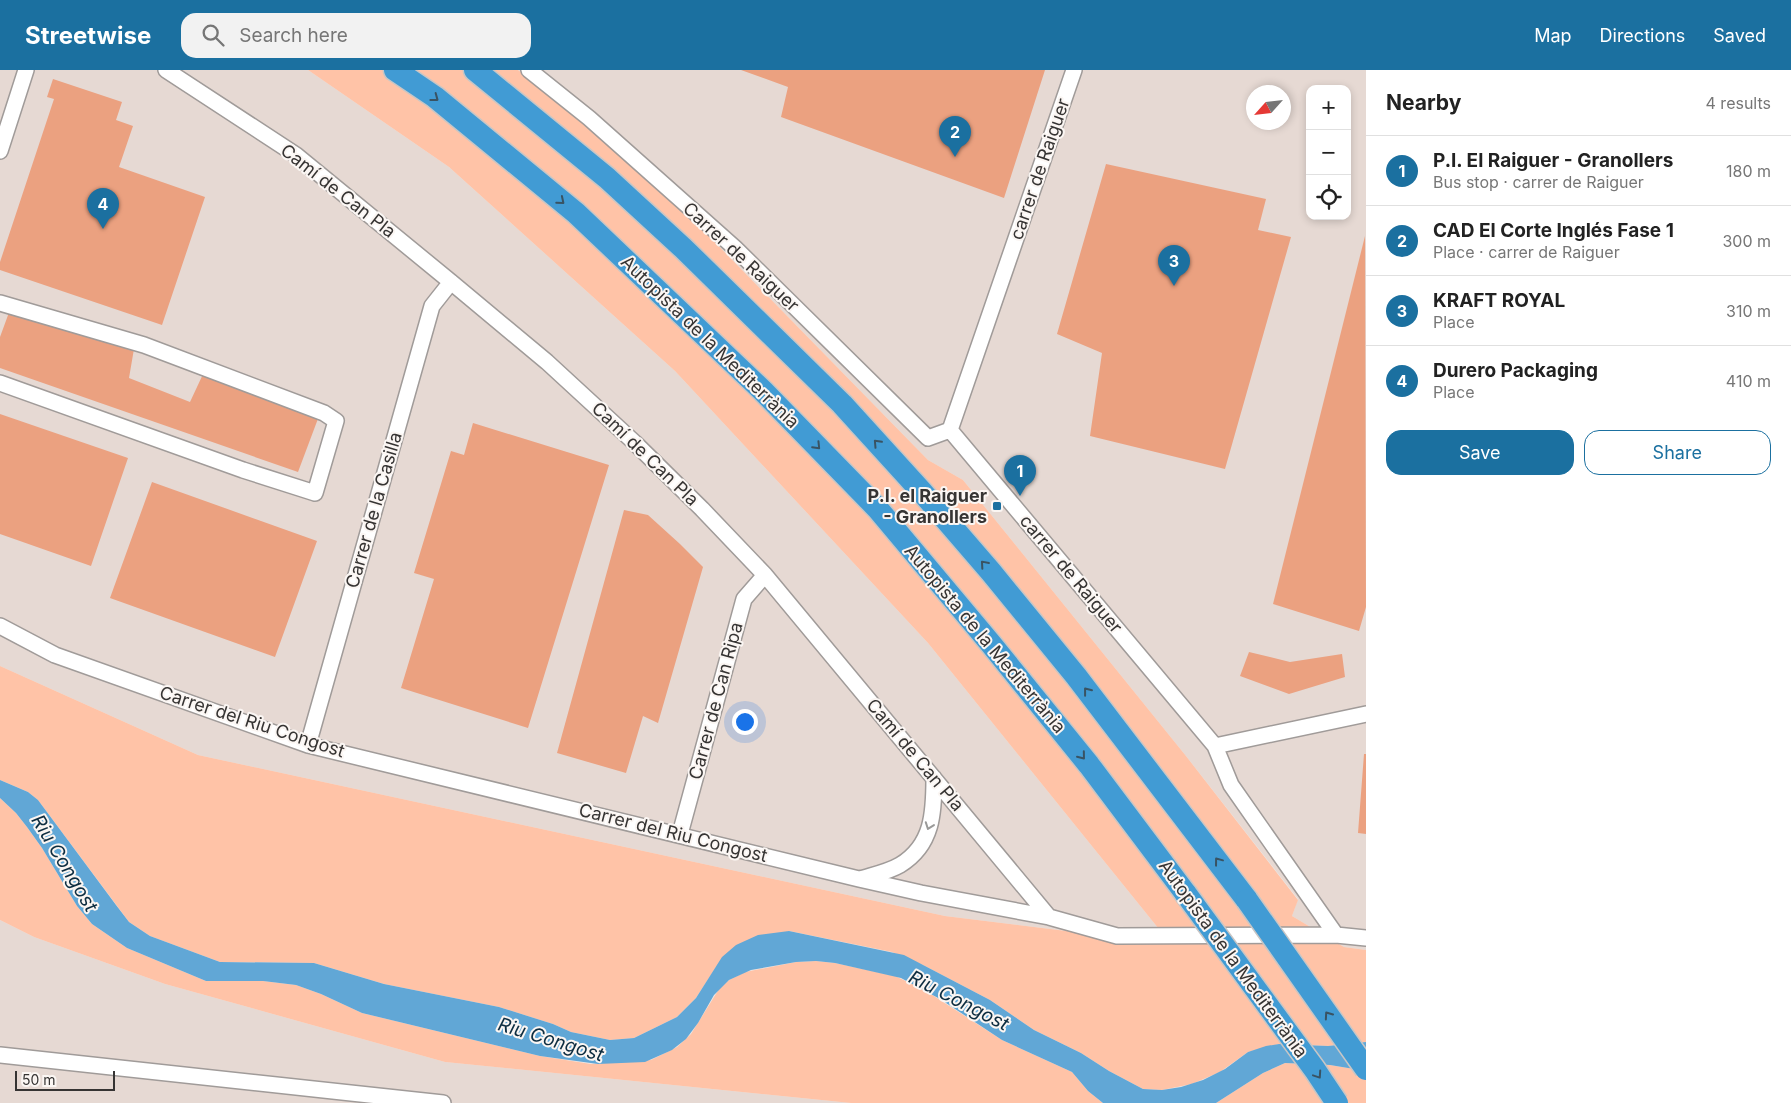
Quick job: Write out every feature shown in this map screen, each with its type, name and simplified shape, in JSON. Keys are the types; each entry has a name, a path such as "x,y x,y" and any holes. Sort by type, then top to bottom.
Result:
{"highway":[{"name":"Autopista de la Mediterrània","path":"395,70 435,97 576,213 763,391 877,508 1089,765 1186,894 1337,1103"},
{"path":"475,70 607,178 683,248 848,412 922,492 991,572 1100,708 1247,900 1366,1069"}],"street":[{"path":"0,150 26,70"},
{"name":"Camí de Can Pla","path":"166,70 296,155 547,362 635,443 765,575 1049,917"},
{"name":"Carrer de Raiguer","path":"528,70 589,118 735,248 928,438 950,430"},
{"name":"carrer de Raiguer","path":"1074,70 950,430 1215,746 1231,785 1336,935"},
{"name":"Carrer de la Casilla","path":"308,745 432,306 451,282"},
{"path":"0,303 144,345 324,414 336,421 315,493 243,470 0,383"},
{"name":"Carrer de Can Ripa","path":"680,834 744,599 765,575"},
{"name":"Carrer del Riu Congost","path":"0,626 55,654 308,745 921,894 1049,917 1117,936 1336,935 1366,938"},
{"path":"1215,746 1366,714"},
{"path":"859,879 900,865 920,845 932,821 934,778"},
{"path":"0,1055 339,1097 444,1103"}],"shaded area":[{"path":"0,70 308,70 449,167 675,371 928,643 1171,944 945,916 198,755 0,666"},
{"path":"308,70 518,70 547,92 701,228 928,460 963,480 1186,756 1298,900 1292,916 1344,947 1366,950 1366,1042 1328,1046 1279,1044 1248,1052 1220,1072 1192,1084 1162,1090 1143,1089 1109,1071 1081,1053 1034,1030 990,1000 923,965 892,952 789,931 716,967 696,998 677,1017 634,1038 610,1040 571,1032 553,1024 499,1007 384,984 314,963 220,962 150,936 129,922 38,800 28,792 0,780 0,666 198,755 945,916 1171,944 928,643 675,371 449,167"},
{"path":"518,70 1366,70 1366,950 1344,947 1292,916 1298,899 1186,756 963,480 928,460 701,228 547,92"},
{"path":"0,798 27,827 77,906 92,924 127,948 206,981 263,981 296,985 362,1013 540,1056 591,1064 651,1060 677,1047 691,1034 719,989 729,980 745,972 796,962 816,961 835,963 895,976 923,989 1002,1040 1072,1072 1088,1091 1103,1103 851,1103 445,1062 165,984 34,937 0,920"},
{"path":"0,920 34,937 165,984 445,1062 851,1103 0,1103"},
{"path":"1285,1063 1330,1065 1366,1071 1366,1103 1216,1103 1263,1073"}],"water":[{"name":"Riu Congost","path":"0,780 28,792 38,800 129,922 150,936 220,962 314,963 384,984 499,1007 553,1024 571,1032 610,1040 634,1038 677,1017 696,998 722,957 736,945 758,935 789,931 904,955 990,1000 1034,1030 1081,1053 1109,1071 1143,1089 1162,1090 1181,1087 1203,1080 1225,1069 1248,1052 1279,1044 1328,1046 1366,1042 1366,1071 1330,1065 1285,1063 1263,1073 1216,1103 1103,1103 1088,1091 1072,1072 1002,1040 940,999 901,978 835,963 816,961 796,962 751,970 729,980 714,995 698,1023 686,1039 672,1050 645,1062 598,1064 540,1056 362,1013 296,985 263,981 206,981 127,948 92,924 77,906 42,848 16,813 0,798"}],"building":[{"path":"741,70 1045,70 1004,198 781,117 788,87"},
{"path":"53,79 122,102 116,120 133,126 119,167 205,197 162,325 0,270 0,262 54,99 47,97"},
{"path":"1106,164 1266,199 1258,230 1291,237 1225,469 1090,436 1102,353 1057,334"},
{"path":"1365,236 1366,607 1359,631 1273,604"},
{"path":"11,307 135,343 129,378 190,402 204,372 319,416 298,472 0,368 0,337"},
{"path":"0,414 128,458 91,566 0,534"},
{"path":"473,423 609,465 528,728 401,688 434,579 414,573 451,451 464,455"},
{"path":"152,482 317,541 275,657 110,598"},
{"path":"624,510 648,515 703,567 658,723 643,716 626,773 557,753"},
{"path":"1249,652 1290,662 1342,654 1345,677 1289,694 1240,676"},
{"path":"1364,754 1366,754 1366,834 1358,833"}],"place":[{"name":"CAD El Corte Inglés Fase 1","path":"955,157"},
{"name":"Durero Packaging","path":"103,229"},
{"name":"KRAFT ROYAL","path":"1174,286"},
{"name":"P.I. El Raiguer - Granollers","path":"1020,496"},
{"name":"P.I. el Raiguer - Granollers","path":"997,506"}]}
